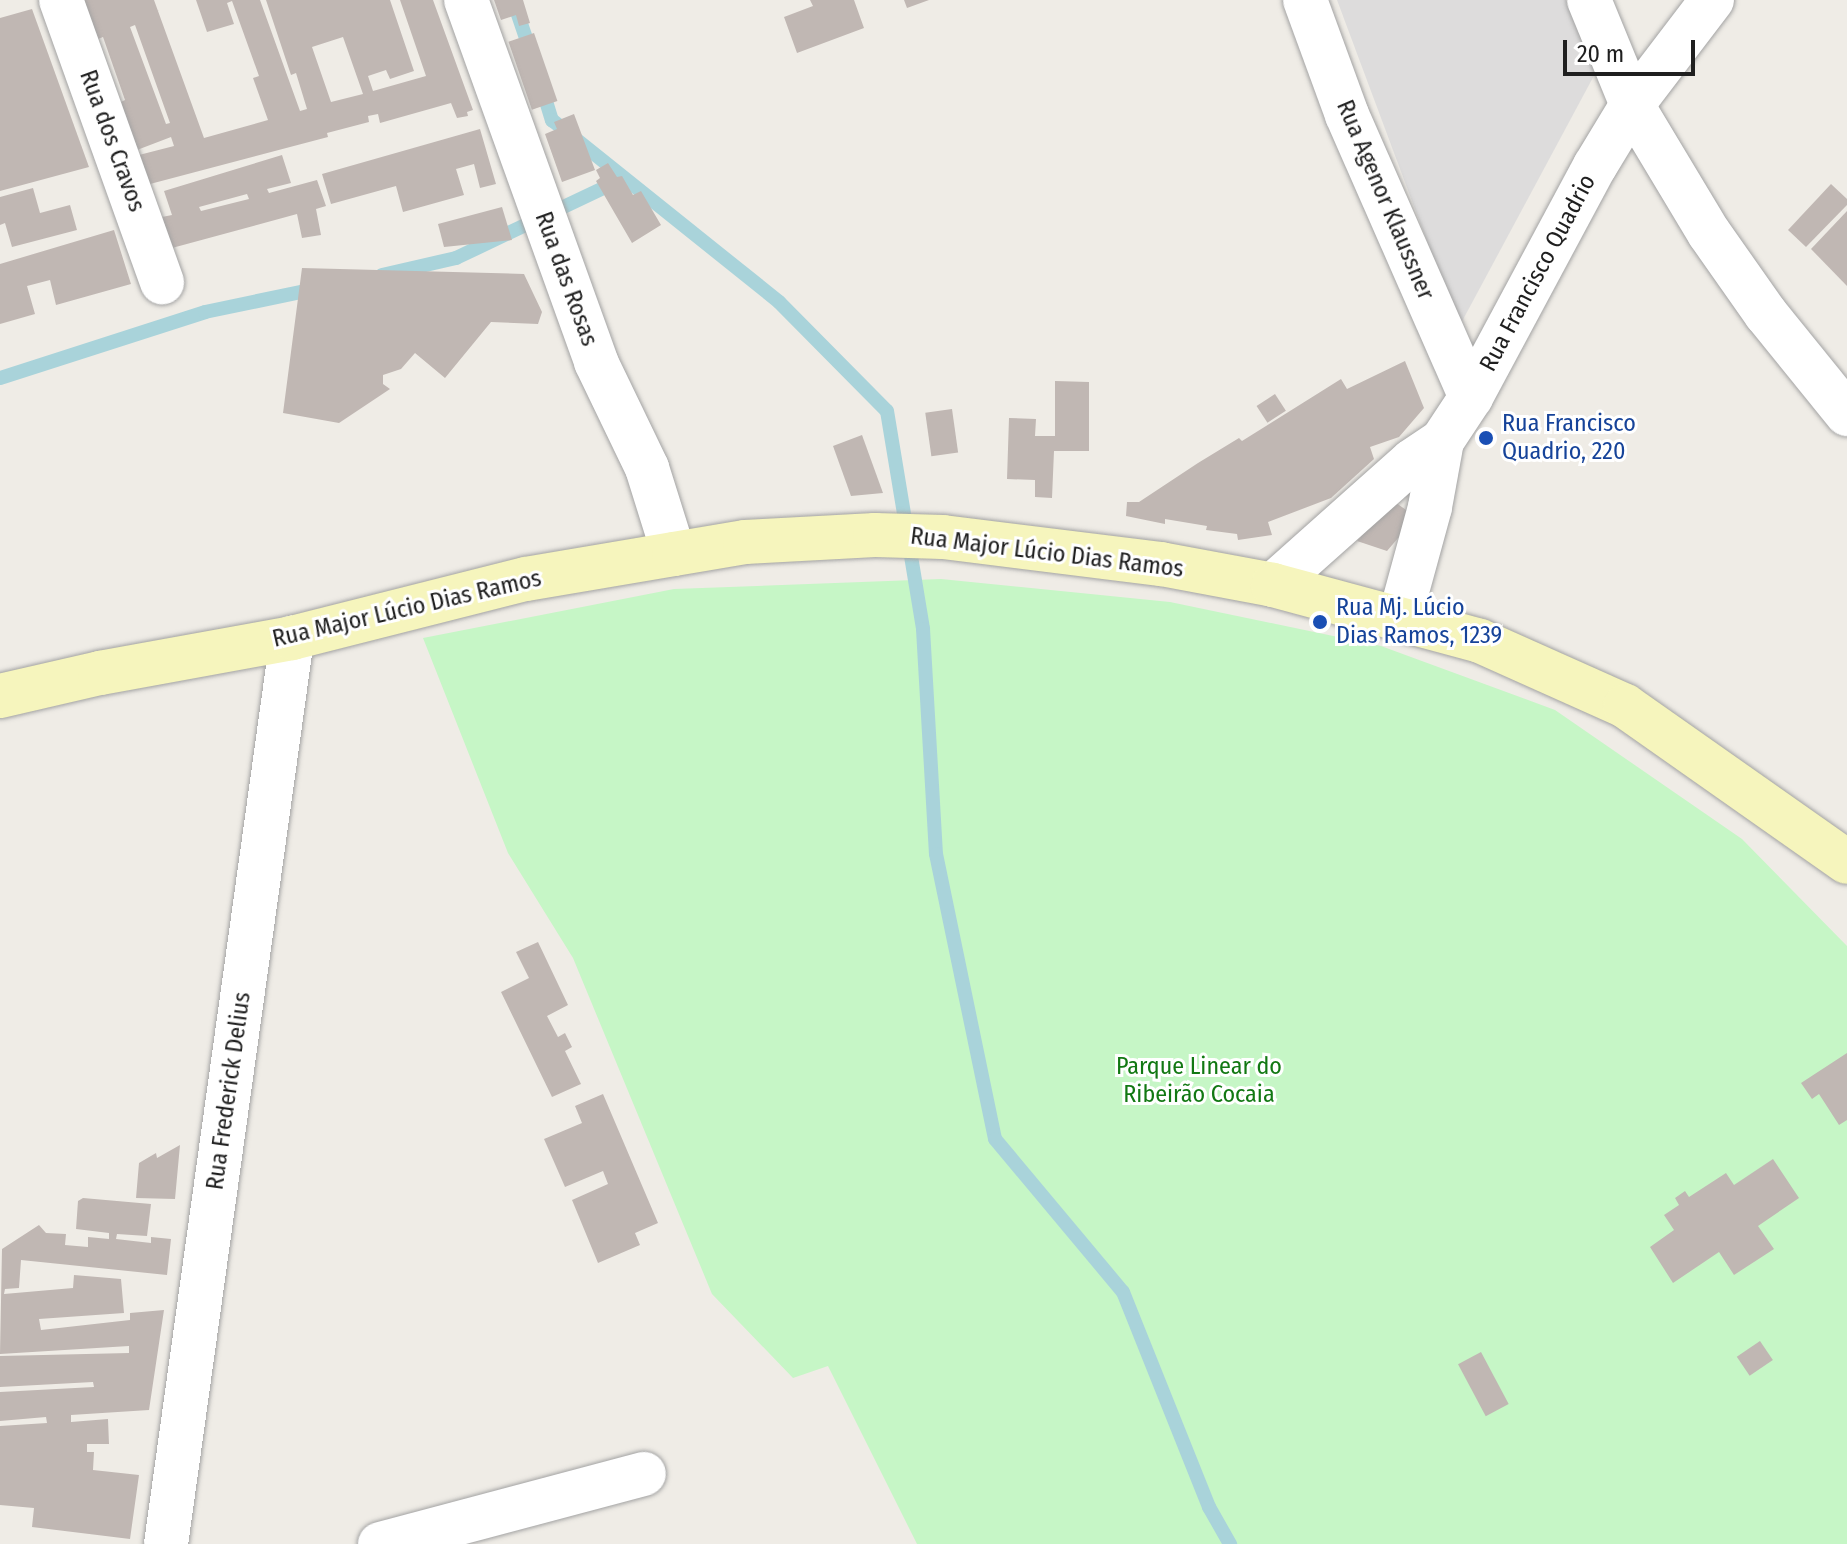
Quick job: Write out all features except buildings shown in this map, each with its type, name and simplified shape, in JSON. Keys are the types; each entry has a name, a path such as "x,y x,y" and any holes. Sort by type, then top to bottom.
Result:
{"main road":[{"name":"Rua Major Lúcio Dias Ramos","path":"0,696 100,673 292,638 526,579 745,542 875,535 943,537 1161,564 1273,585 1480,641 1625,706 1847,862"}],"street":[{"name":"Rua dos Cravos","path":"61,0 162,282"},
{"name":"Rua das Rosas","path":"466,0 596,362 647,468 674,554"},
{"name":"Rua Agenor Klaussner","path":"1305,0 1347,115 1471,397"},
{"path":"1589,0 1632,105 1709,233 1766,314 1847,414"},
{"name":"Rua Francisco Quadrio","path":"1273,585 1412,461 1442,441 1471,397 1595,166 1632,105 1712,0"},
{"name":"Rua Francisco Quadrio","path":"1400,617 1430,507 1442,441"},
{"name":"Rua Frederick Delius","path":"166,1544 292,638"},
{"path":"380,1544 644,1474"}],"shaded area":[{"path":"1337,0 1566,0 1597,70 1459,327"}],"green space":[{"name":"Parque Linear do Ribeirão Cocaia","path":"941,579 1170,602 1381,646 1555,710 1742,839 1847,946 1847,1544 917,1544 828,1366 793,1378 712,1294 573,958 508,853 423,638 674,589"}],"waterway":[{"path":"513,0 531,53"},
{"path":"542,88 552,120 779,302 887,411 923,629 936,854 995,1139 1123,1292 1209,1507 1230,1544"},
{"path":"382,275 456,258 618,181"},
{"path":"0,378 205,312 315,289"}],"place":[{"name":"Rua Francisco Quadrio, 220","path":"1486,438"},
{"name":"Rua Mj. Lúcio Dias Ramos, 1239","path":"1320,622"}]}
